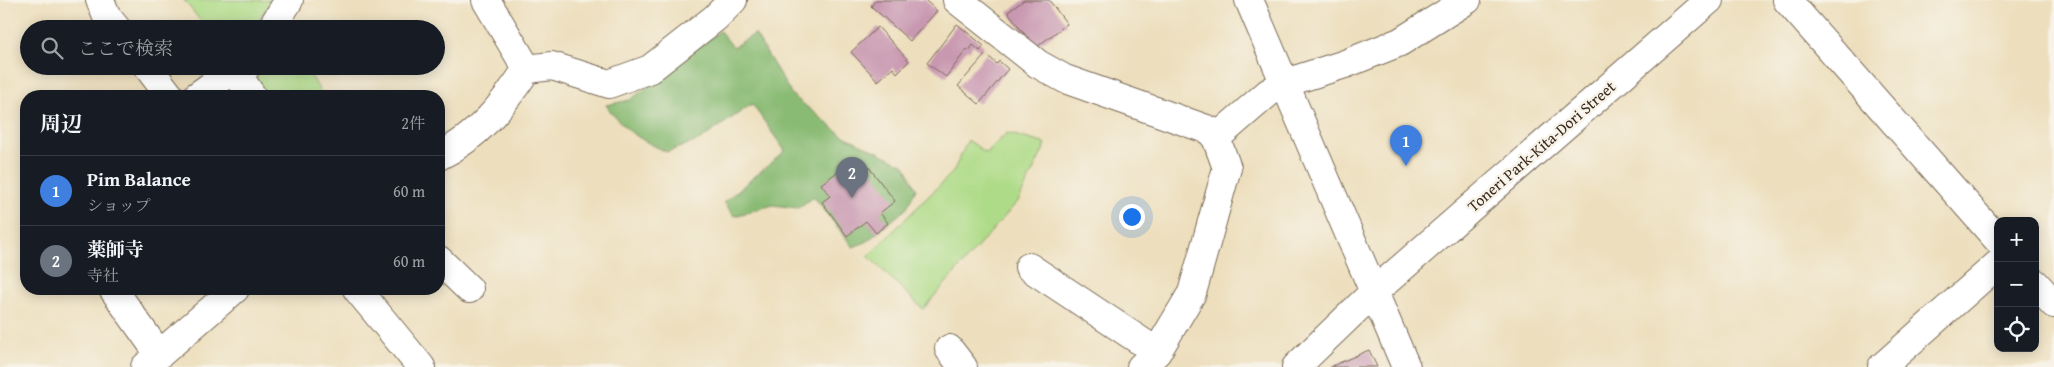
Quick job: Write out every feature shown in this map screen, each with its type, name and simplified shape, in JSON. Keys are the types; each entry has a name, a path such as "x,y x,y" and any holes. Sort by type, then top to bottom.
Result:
{"street":[{"path":"100,0 110,20"},
{"path":"276,20 288,0"},
{"path":"486,0 527,69"},
{"path":"958,0 1038,64 1065,79 1208,130 1216,138 1226,168 1192,293 1149,359 1029,267"},
{"path":"1249,0 1406,367"},
{"path":"1216,138 1268,93 1285,82 1345,64 1400,42 1467,0"},
{"name":"Toneri Park-Kita-Dori Street","path":"1296,367 1374,292 1709,0"},
{"path":"1787,0 1994,235"},
{"path":"445,152 480,129 509,96 527,69 552,66 609,84 650,69 714,18 727,2"},
{"path":"153,75 165,90"},
{"path":"209,90 236,76"},
{"path":"445,266 469,289"},
{"path":"1882,367 1994,268"},
{"path":"2039,287 2054,304"},
{"path":"115,295 152,361 228,295"},
{"path":"361,295 421,367"}],"green space":[{"path":"184,0 271,0 259,20 200,20"},
{"path":"720,31 733,47 755,34 792,95 842,135 905,165 916,189 907,208 866,242 853,247 814,197 798,208 773,205 734,216 724,202 785,151 752,104 700,140 667,152 648,143 626,128 606,105 630,100"},
{"path":"256,75 310,75 319,90 259,90 257,86"},
{"path":"1007,133 1046,144 1019,200 923,309 868,256 953,172 968,140 986,153"}],"building":[{"path":"876,0 925,0 937,11 910,41 871,6"},
{"path":"1024,0 1049,0 1067,24 1035,48 1008,12"},
{"path":"957,24 984,46 980,51 973,45 969,51 967,49 946,77 927,63"},
{"path":"878,27 909,61 897,73 893,68 878,81 851,52"},
{"path":"986,54 997,64 999,61 1008,69 979,104 958,86"},
{"path":"847,165 855,176 868,166 895,201 880,213 888,223 876,233 866,221 847,236 822,202 830,196 821,184"},
{"path":"1369,350 1377,367 1330,367"}],"place":[{"name":"Pim Balance","path":"1406,166"},
{"name":"薬師寺","path":"852,198"}]}
